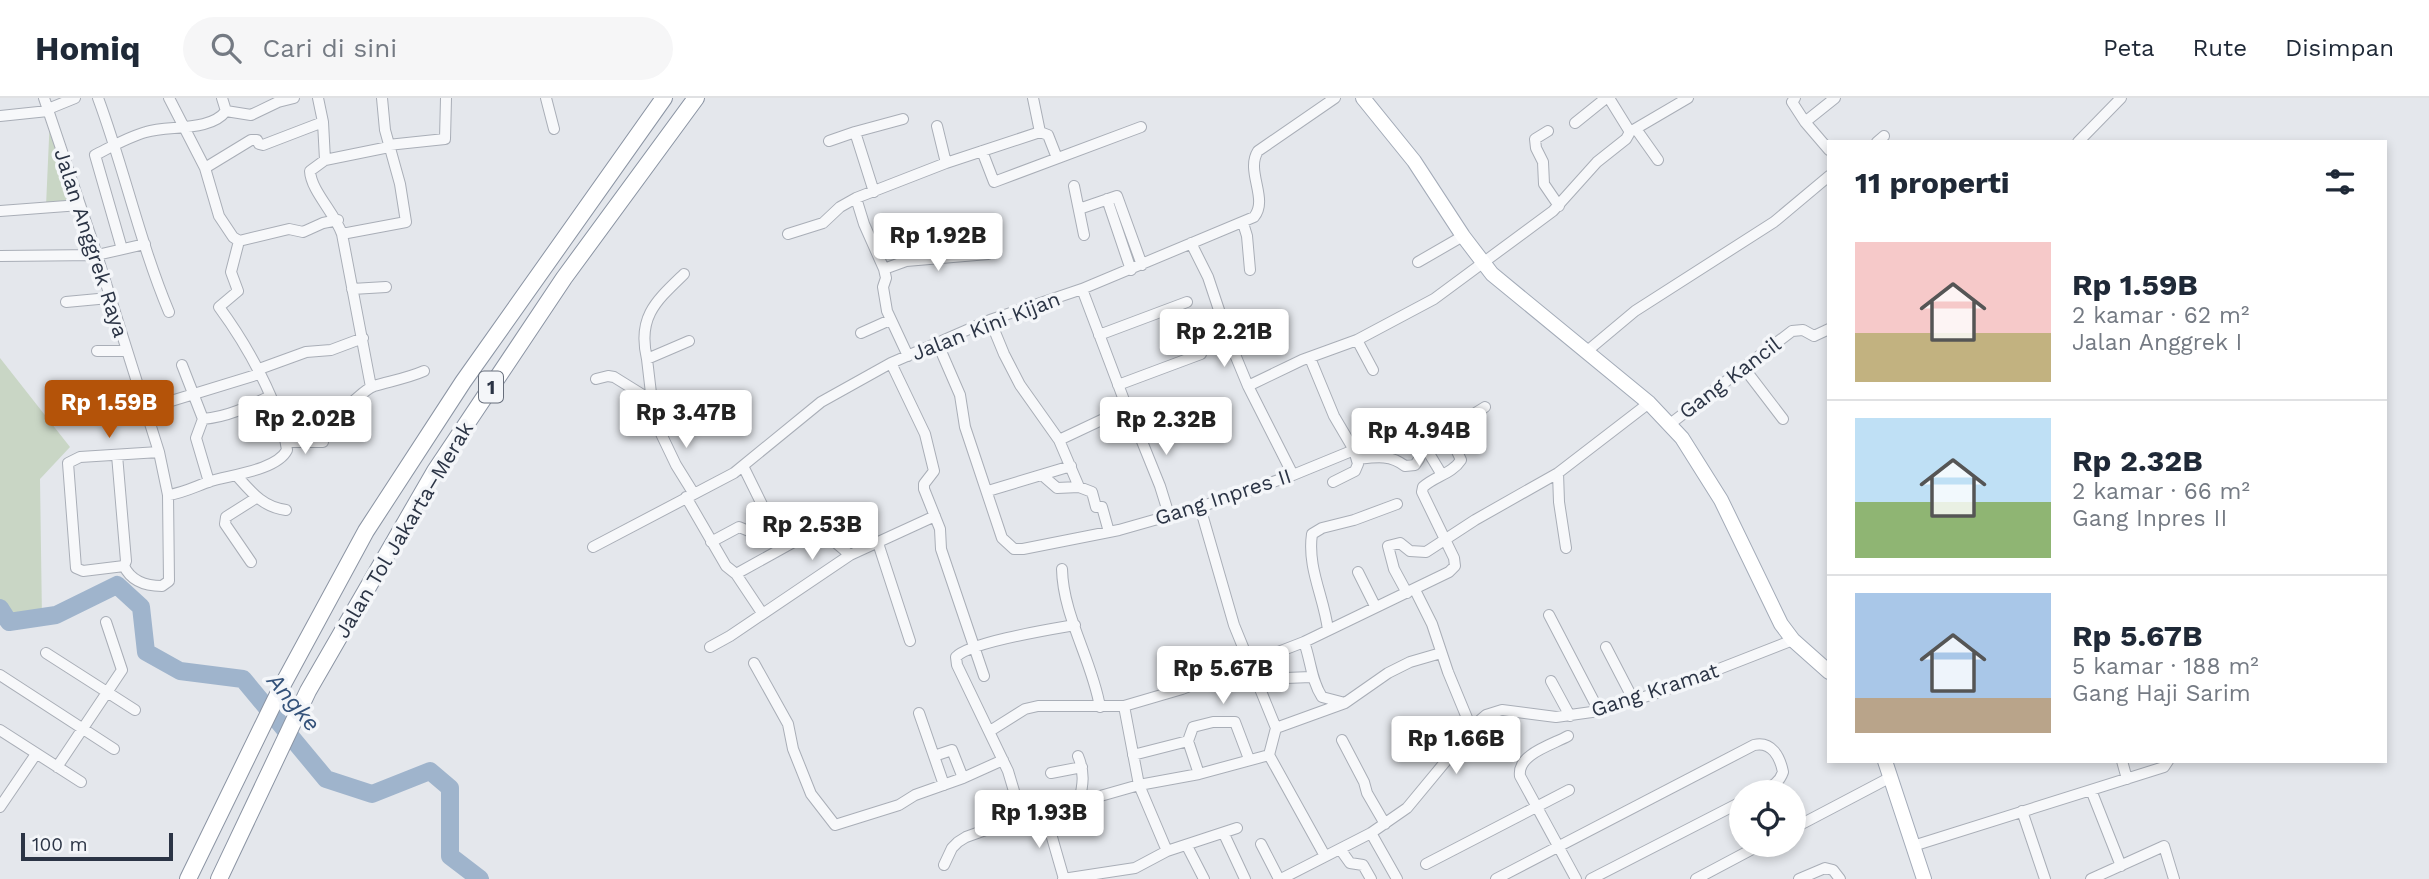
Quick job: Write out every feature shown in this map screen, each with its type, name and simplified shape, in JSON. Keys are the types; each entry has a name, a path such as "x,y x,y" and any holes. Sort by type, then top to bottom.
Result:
{"highway":[{"name":"Jalan Tol Jakarta–Merak","path":"188,879 282,686 366,531 455,393 664,98"},
{"name":"Jalan Tol Jakarta–Merak","path":"219,879 308,691 435,471 564,278 696,98"}],"main road":[{"path":"1363,98 1414,161 1483,264 1521,299 1649,403 1670,424 1721,500 1772,608 1793,640 1827,671"},
{"path":"1886,763 1924,879"}],"street":[{"path":"0,116 75,98"},
{"path":"98,98 169,312"},
{"path":"169,98 205,169 219,216 233,237 239,241 289,229 303,232 338,220"},
{"path":"222,98 226,111"},
{"path":"226,111 251,115 278,100 293,98"},
{"path":"318,98 323,122 325,160"},
{"path":"342,234 406,222 400,184 389,146 382,98"},
{"path":"371,387 342,234 338,220 309,175 310,171 325,160 389,146 446,139 446,98"},
{"path":"546,98 554,129"},
{"path":"1033,98 1040,132"},
{"path":"1250,270 1243,223 1254,217 1259,207 1252,162 1258,151 1335,98"},
{"path":"1575,123 1608,98 1658,160"},
{"path":"1248,386 1302,360 1357,340 1434,299 1559,205 1597,162 1633,131 1689,98"},
{"path":"1795,98 1792,102 1827,148"},
{"path":"1805,122 1835,98"},
{"path":"2080,140 2122,98"},
{"name":"Jalan Anggrek Raya","path":"47,106 159,452 168,495 169,581 162,586 145,585 129,575 124,566"},
{"path":"122,249 94,156 147,132 183,128 217,120 226,111"},
{"path":"829,141 903,119"},
{"path":"205,169 251,141 257,140 263,145 323,122"},
{"path":"937,126 946,163"},
{"path":"982,151 994,182 1141,127"},
{"path":"1548,131 1535,139 1535,143 1543,162 1544,184 1559,205"},
{"path":"855,132 874,192"},
{"path":"788,234 823,223 840,207 856,198 946,163 1040,132 1048,135 1057,158"},
{"path":"1586,352 1635,312 1774,222 1827,178"},
{"path":"1074,186 1084,235"},
{"path":"1079,209 1118,197 1130,248 1131,270"},
{"path":"856,198 884,269 886,278 883,287 890,320 908,356"},
{"path":"0,211 80,205"},
{"name":"Jalan Kini Kijan","path":"593,547 743,466 821,402 891,363 990,320 1082,289 1243,223"},
{"path":"1418,262 1463,236"},
{"path":"168,495 259,469 283,456 287,450 281,422 270,396 234,327 219,307 237,293 231,272 239,241"},
{"path":"1191,243 1208,277 1248,386 1293,475"},
{"path":"0,256 97,255 145,244"},
{"path":"1130,248 1142,265"},
{"path":"884,269 906,261 988,254"},
{"path":"684,274 658,299 648,314 644,331 654,419 711,542 762,613"},
{"path":"352,289 386,288"},
{"path":"1059,440 1127,408 1082,289"},
{"path":"66,303 110,298"},
{"path":"1099,335 1187,302"},
{"path":"861,333 890,320"},
{"path":"990,320 1020,385 1059,440 1079,487"},
{"name":"Gang Kancil","path":"1670,424 1792,331 1803,330 1814,336 1827,330"},
{"path":"102,405 135,404 145,410 259,374 262,368 306,352 331,350 363,338"},
{"path":"1357,340 1373,370"},
{"path":"647,359 689,341"},
{"name":"Gang Inpres II","path":"937,342 960,395 965,427 1002,538 1014,549 1109,532 1200,507 1355,455"},
{"path":"97,351 126,351"},
{"path":"1118,385 1201,354"},
{"path":"1310,359 1358,464 1355,471 1333,482"},
{"path":"891,363 925,434 934,471 924,484 924,489 940,529 941,549 950,569 984,676"},
{"path":"182,365 203,419 196,438 209,482"},
{"path":"1744,368 1783,419"},
{"path":"341,410 358,400 371,387 424,371"},
{"path":"596,379 614,377 651,400"},
{"path":"203,419 229,414 270,396"},
{"path":"1472,730 1432,624 1394,569 1388,546 1400,543 1410,551 1426,552 1475,520 1558,473 1649,403"},
{"path":"1355,455 1396,459 1405,466 1415,465 1419,459 1419,448 1485,407"},
{"path":"1137,429 1169,515"},
{"path":"990,731 1025,709 1038,706 1124,706 1182,689 1304,642 1449,572 1455,566 1454,558 1422,492 1423,486 1455,469 1461,460 1447,430"},
{"path":"286,442 324,442"},
{"path":"1424,444 1442,475"},
{"path":"117,455 126,561 124,566 83,571 76,568 67,469 69,461 75,457 159,452"},
{"path":"743,466 775,531"},
{"path":"988,491 1071,466"},
{"path":"1558,473 1566,548"},
{"path":"1042,475 1057,488 1079,487 1092,492 1094,504 1102,507 1109,532"},
{"path":"237,476 256,498 274,508 286,510"},
{"path":"251,562 225,524 226,517 256,498"},
{"path":"1328,630 1323,603 1312,571 1312,534 1322,528 1354,520 1396,504"},
{"path":"1200,507 1234,625 1276,729 1269,755 1325,856"},
{"path":"710,647 850,555 935,516"},
{"path":"711,542 739,527 743,526 753,534 775,531 800,517"},
{"path":"736,574 811,535 827,536 850,555"},
{"path":"878,543 910,641"},
{"path":"1062,569 1062,582 1096,684 1100,707"},
{"path":"1358,572 1375,607"},
{"path":"1549,615 1599,711"},
{"path":"57,767 108,694 122,668 106,622"},
{"path":"1022,818 1003,760 957,665 956,657 959,653 973,648 1031,632 1075,625"},
{"name":"Gang Kramat","path":"1280,879 1370,833 1407,808 1486,715 1502,709 1556,717 1599,711 1634,701 1793,640"},
{"path":"1304,642 1310,661 1311,677 1322,697 1345,704"},
{"path":"1606,647 1634,701"},
{"path":"46,653 135,710"},
{"path":"1276,729 1345,704 1388,673 1409,662 1441,653"},
{"path":"754,663 788,724 793,749 811,794 835,825 900,805 915,794 963,778 1003,760"},
{"path":"0,675 114,749"},
{"path":"1260,687 1286,678 1311,677"},
{"path":"1551,681 1570,716"},
{"path":"1124,706 1139,785 1167,851"},
{"path":"919,713 944,785"},
{"path":"1199,774 1188,741 1193,727 1232,721 1236,724 1249,759"},
{"path":"0,730 81,782"},
{"path":"1568,736 1529,756 1522,761 1519,769 1536,807 1576,879"},
{"path":"1342,740 1385,824"},
{"path":"1133,755 1188,741"},
{"path":"1496,879 1754,744 1769,745 1774,751 1783,772 1781,780"},
{"path":"934,757 952,750 963,778"},
{"path":"0,807 36,754"},
{"path":"944,865 952,848 966,837 1022,818 1139,785 1199,774 1269,755"},
{"path":"1051,773 1080,762 1083,781 1079,802"},
{"path":"2123,763 2127,779"},
{"path":"1913,846 2164,767 2167,763"},
{"path":"1806,822 1891,777"},
{"path":"1426,864 1569,790"},
{"path":"2091,790 2121,866"},
{"path":"1591,879 1729,808"},
{"path":"2022,811 2045,879"},
{"path":"1045,813 1063,879 1137,873 1167,851 1237,828"},
{"path":"1370,833 1397,879"},
{"path":"1224,834 1245,879"},
{"path":"1261,844 1280,879"},
{"path":"1187,846 1204,879"},
{"path":"2091,879 2164,846 2174,879"},
{"path":"1340,849 1350,863 1363,865 1371,879"},
{"path":"1696,879 1737,857"},
{"path":"1799,879 1825,868 1833,870 1840,879"}],"green space":[{"path":"50,116 77,204 46,206"},
{"path":"0,358 70,447 40,479 42,619 13,626 0,614"}],"waterway":[{"name":"Angke","path":"0,608 9,622 56,615 117,585 141,607 146,652 180,671 243,679 326,779 372,794 430,771 450,788 450,856 480,879"}]}
